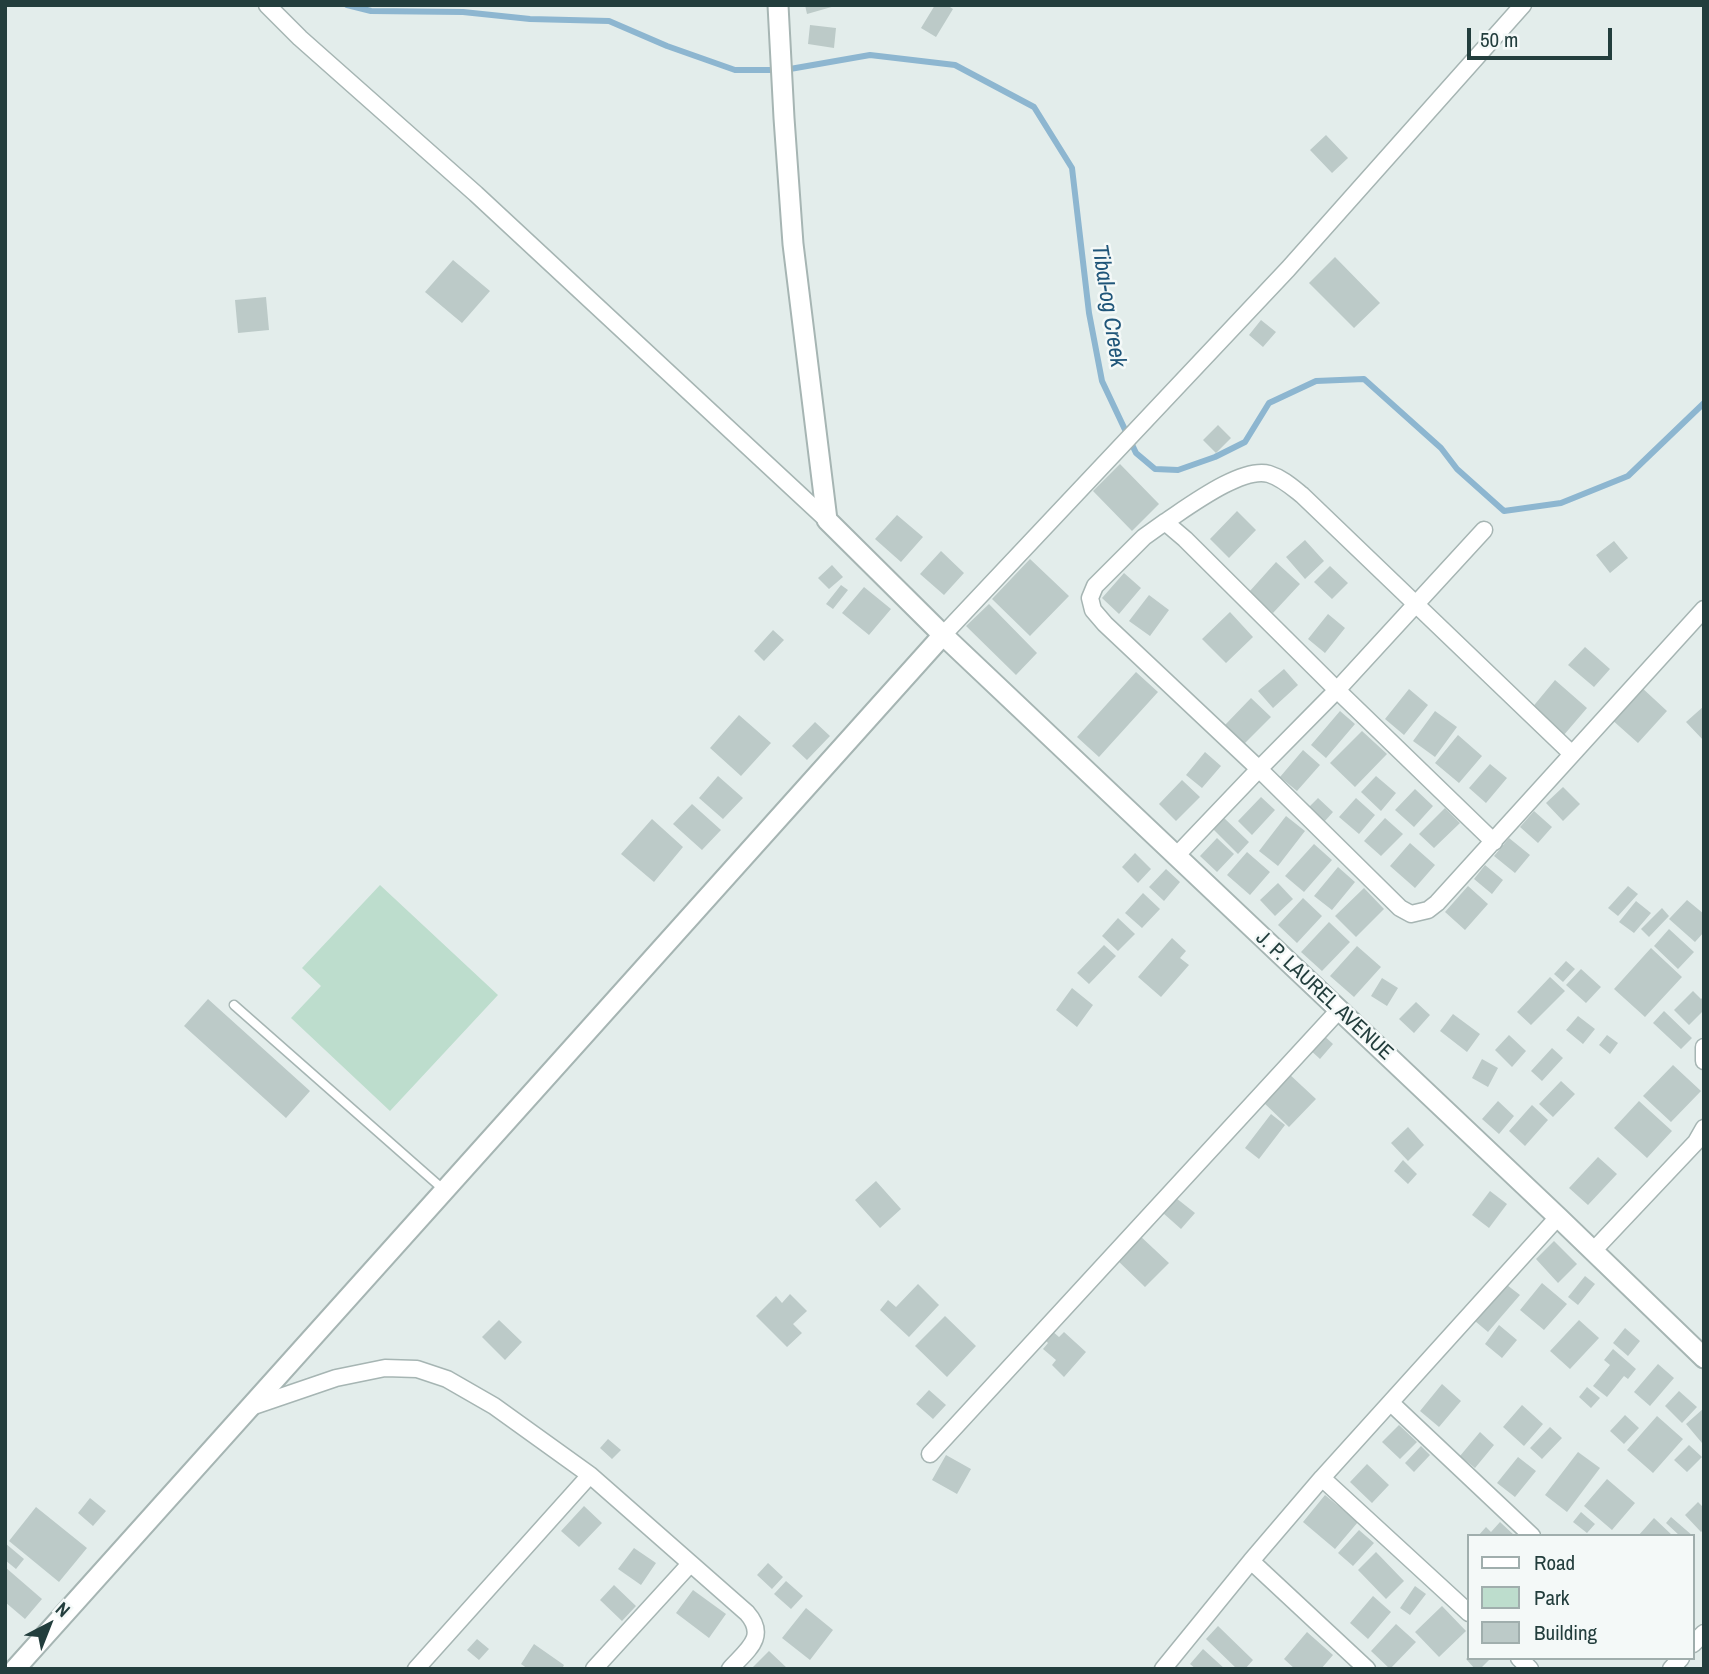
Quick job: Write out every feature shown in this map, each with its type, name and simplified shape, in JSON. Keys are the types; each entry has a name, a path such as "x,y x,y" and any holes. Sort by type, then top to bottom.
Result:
{"street":[{"path":"267,5 300,38 476,194 827,520"},
{"path":"778,5 793,244 827,520"},
{"path":"15,1669 943,635 1288,269 1523,5"},
{"path":"1572,754 1302,495 1284,480 1267,473 1254,472 1209,492 1165,522 1144,537 1096,586 1090,598 1093,610 1105,624 1259,769 1400,908 1411,914 1428,910 1437,903 1704,609"},
{"name":"J. P. LAUREL AVENUE","path":"827,520 943,635 1704,1358"},
{"path":"1165,522 1494,842"},
{"path":"1176,856 1337,690 1484,530"},
{"path":"930,1454 1339,1010"},
{"path":"1704,1047 1704,1061"},
{"path":"1593,1251 1696,1142 1704,1128"},
{"path":"1170,1666 1251,1561 1322,1478 1558,1217"},
{"path":"251,1407 336,1378 385,1368 417,1369 447,1378 494,1406 590,1475 747,1613 757,1628 757,1634 752,1644 730,1669"},
{"path":"1391,1403 1530,1534"},
{"path":"416,1669 590,1475"},
{"path":"1322,1478 1468,1612"},
{"path":"1251,1561 1367,1669"},
{"path":"594,1669 690,1564"}],"lane":[{"path":"234,1004 444,1191"}],"green space":[{"path":"380,885 498,995 390,1111 291,1018 321,986 302,968"}],"building":[{"path":"805,5 835,5 835,6 807,14"},
{"path":"935,5 947,5 953,9 936,37 921,28"},
{"path":"810,25 836,28 834,48 808,44"},
{"path":"1326,135 1348,158 1332,173 1310,150"},
{"path":"1335,257 1380,303 1354,328 1309,283"},
{"path":"453,260 490,291 462,323 425,292"},
{"path":"266,297 269,330 238,333 235,300"},
{"path":"1261,320 1276,332 1263,347 1249,335"},
{"path":"1218,425 1231,438 1216,453 1203,440"},
{"path":"1120,464 1159,504 1132,531 1093,491"},
{"path":"1237,511 1256,530 1229,558 1210,539"},
{"path":"897,515 923,537 901,562 875,539"},
{"path":"1305,540 1324,561 1305,579 1286,557"},
{"path":"1614,541 1628,558 1610,573 1596,555"},
{"path":"941,551 964,573 944,595 920,574"},
{"path":"1030,559 1069,596 1030,636 992,599"},
{"path":"1276,562 1300,584 1273,613 1249,592"},
{"path":"832,565 843,577 829,589 818,578"},
{"path":"1330,566 1348,583 1332,599 1314,582"},
{"path":"1124,573 1141,588 1119,614 1102,598"},
{"path":"841,585 848,590 833,609 826,604"},
{"path":"864,587 891,609 869,635 842,613"},
{"path":"1149,595 1169,610 1150,636 1129,621"},
{"path":"989,604 1037,653 1016,675 966,626"},
{"path":"1230,612 1253,637 1226,663 1202,639"},
{"path":"1328,614 1345,628 1325,653 1308,639"},
{"path":"773,630 784,640 764,661 754,651"},
{"path":"1585,647 1610,669 1594,687 1568,665"},
{"path":"1284,669 1298,685 1273,708 1258,691"},
{"path":"1136,672 1158,692 1099,757 1077,737"},
{"path":"1555,680 1587,708 1563,736 1531,709"},
{"path":"1640,686 1667,711 1638,743 1610,718"},
{"path":"1409,689 1428,705 1404,735 1385,719"},
{"path":"1251,698 1271,717 1244,744 1225,725"},
{"path":"1704,706 1704,741 1686,722"},
{"path":"1340,711 1355,724 1326,758 1311,745"},
{"path":"1435,711 1457,727 1435,757 1413,741"},
{"path":"739,715 771,743 741,776 710,748"},
{"path":"815,722 830,736 807,760 792,746"},
{"path":"1362,731 1387,754 1355,787 1330,763"},
{"path":"1458,735 1482,756 1459,783 1435,763"},
{"path":"1303,750 1320,765 1297,791 1280,777"},
{"path":"1205,752 1221,766 1202,788 1186,775"},
{"path":"1490,764 1507,778 1486,803 1469,788"},
{"path":"718,776 743,798 723,819 699,798"},
{"path":"1376,776 1396,793 1381,811 1361,792"},
{"path":"1182,780 1200,797 1176,821 1159,804"},
{"path":"1563,787 1580,804 1563,821 1546,803"},
{"path":"1415,789 1433,806 1414,827 1395,810"},
{"path":"1261,797 1275,810 1252,835 1238,821"},
{"path":"1318,798 1333,812 1324,822 1309,807"},
{"path":"1356,798 1375,815 1359,834 1339,817"},
{"path":"692,804 721,830 702,850 673,824"},
{"path":"1445,808 1460,823 1434,848 1419,834"},
{"path":"1534,811 1552,827 1538,843 1520,827"},
{"path":"1286,816 1305,831 1278,866 1259,851"},
{"path":"1223,817 1249,842 1238,854 1212,828"},
{"path":"1385,818 1403,834 1381,856 1364,841"},
{"path":"652,819 683,847 654,882 621,854"},
{"path":"1217,838 1234,854 1217,872 1200,856"},
{"path":"1509,838 1530,855 1515,873 1494,856"},
{"path":"1410,843 1435,865 1415,888 1390,866"},
{"path":"1314,844 1332,860 1304,892 1285,876"},
{"path":"1247,852 1270,872 1250,895 1227,875"},
{"path":"1135,853 1151,869 1138,883 1122,867"},
{"path":"1485,865 1503,880 1492,894 1474,879"},
{"path":"1338,867 1355,882 1332,910 1314,896"},
{"path":"1166,869 1180,882 1164,901 1149,887"},
{"path":"1278,883 1293,899 1275,916 1260,900"},
{"path":"1468,886 1488,904 1465,930 1445,912"},
{"path":"1628,886 1638,894 1618,916 1608,908"},
{"path":"1364,888 1384,909 1356,937 1335,916"},
{"path":"1143,893 1160,909 1142,928 1125,913"},
{"path":"1303,898 1322,916 1297,943 1278,925"},
{"path":"1687,900 1704,914 1704,932 1695,942 1669,919"},
{"path":"1636,901 1651,913 1634,933 1619,922"},
{"path":"1662,908 1669,916 1649,937 1641,929"},
{"path":"1118,918 1135,934 1118,951 1102,936"},
{"path":"1329,922 1350,942 1322,971 1301,952"},
{"path":"1669,929 1694,952 1678,969 1654,946"},
{"path":"1172,938 1186,951 1180,958 1189,965 1161,997 1138,977"},
{"path":"1104,945 1116,956 1089,984 1077,973"},
{"path":"1357,946 1381,967 1354,997 1330,976"},
{"path":"1651,948 1682,977 1645,1017 1614,989"},
{"path":"1566,961 1575,969 1563,982 1554,974"},
{"path":"1581,969 1601,987 1586,1003 1566,985"},
{"path":"1550,977 1565,991 1531,1025 1517,1012"},
{"path":"1382,978 1398,988 1387,1006 1371,996"},
{"path":"1072,988 1093,1005 1077,1027 1056,1010"},
{"path":"1693,991 1701,999 1704,996 1704,1010 1689,1025 1674,1010"},
{"path":"208,999 310,1091 286,1118 184,1026"},
{"path":"1416,1002 1430,1015 1414,1033 1399,1019"},
{"path":"1664,1011 1692,1038 1681,1049 1653,1023"},
{"path":"1453,1014 1480,1034 1467,1052 1440,1031"},
{"path":"1578,1016 1595,1029 1583,1044 1566,1030"},
{"path":"1321,1033 1333,1044 1320,1059 1308,1048"},
{"path":"1509,1035 1526,1051 1512,1067 1495,1050"},
{"path":"1607,1035 1618,1043 1610,1054 1599,1045"},
{"path":"1552,1048 1563,1058 1542,1081 1531,1071"},
{"path":"1482,1059 1498,1068 1488,1087 1472,1078"},
{"path":"1673,1065 1701,1091 1671,1122 1643,1096"},
{"path":"1288,1073 1316,1099 1289,1127 1262,1101"},
{"path":"1561,1081 1575,1094 1553,1117 1539,1104"},
{"path":"1498,1101 1514,1116 1499,1134 1482,1119"},
{"path":"1639,1101 1672,1131 1647,1158 1614,1128"},
{"path":"1532,1105 1548,1120 1525,1146 1509,1131"},
{"path":"1271,1114 1285,1125 1259,1159 1245,1148"},
{"path":"1408,1127 1424,1145 1408,1161 1391,1143"},
{"path":"1598,1157 1617,1174 1588,1205 1569,1188"},
{"path":"1403,1160 1417,1174 1408,1184 1394,1171"},
{"path":"876,1181 901,1209 880,1228 855,1200"},
{"path":"1490,1191 1507,1204 1489,1228 1472,1215"},
{"path":"1176,1198 1195,1213 1181,1229 1163,1213"},
{"path":"1138,1234 1169,1263 1145,1287 1115,1258"},
{"path":"1554,1241 1577,1264 1558,1283 1536,1259"},
{"path":"1585,1276 1595,1284 1578,1305 1568,1297"},
{"path":"1542,1283 1567,1304 1544,1330 1520,1310"},
{"path":"918,1284 939,1305 909,1337 880,1310 888,1300 896,1307"},
{"path":"1507,1285 1520,1295 1488,1332 1475,1321"},
{"path":"790,1294 807,1311 793,1324 802,1333 787,1347 756,1316 776,1296 782,1303"},
{"path":"945,1316 976,1346 947,1377 915,1346"},
{"path":"499,1320 522,1342 505,1360 482,1337"},
{"path":"1579,1320 1599,1338 1570,1369 1550,1351"},
{"path":"1499,1325 1517,1340 1502,1358 1485,1344"},
{"path":"1625,1328 1640,1341 1628,1356 1613,1343"},
{"path":"1051,1330 1059,1337 1064,1332 1086,1352 1064,1377 1052,1365 1056,1360 1043,1349 1048,1343 1044,1339"},
{"path":"1613,1349 1636,1369 1628,1379 1624,1376 1607,1397 1593,1386 1610,1365 1604,1360"},
{"path":"1658,1364 1674,1378 1650,1406 1634,1392"},
{"path":"1442,1384 1461,1401 1439,1427 1420,1411"},
{"path":"1587,1387 1600,1398 1591,1408 1579,1397"},
{"path":"929,1390 946,1405 933,1419 916,1404"},
{"path":"1679,1391 1697,1407 1682,1423 1665,1406"},
{"path":"1522,1405 1543,1424 1524,1446 1503,1427"},
{"path":"1704,1408 1704,1441 1702,1443 1686,1424"},
{"path":"1625,1415 1639,1428 1624,1444 1610,1431"},
{"path":"1657,1416 1683,1439 1653,1473 1627,1450"},
{"path":"1399,1425 1417,1442 1400,1459 1382,1442"},
{"path":"1550,1427 1562,1438 1542,1459 1530,1448"},
{"path":"1480,1432 1494,1445 1475,1468 1460,1456"},
{"path":"608,1439 621,1450 612,1459 600,1448"},
{"path":"1689,1445 1702,1457 1687,1472 1674,1460"},
{"path":"1421,1446 1430,1455 1414,1472 1405,1463"},
{"path":"1578,1452 1600,1468 1567,1512 1545,1495"},
{"path":"946,1455 971,1469 957,1494 932,1480"},
{"path":"1518,1457 1536,1471 1515,1497 1497,1483"},
{"path":"1367,1464 1389,1485 1372,1503 1350,1482"},
{"path":"1607,1479 1635,1503 1612,1530 1584,1506"},
{"path":"1325,1495 1358,1522 1335,1549 1303,1522"},
{"path":"90,1498 106,1511 93,1526 78,1513"},
{"path":"1698,1502 1704,1508 1704,1529 1701,1532 1685,1515"},
{"path":"584,1506 602,1523 579,1547 561,1531"},
{"path":"36,1507 87,1548 59,1582 9,1541"},
{"path":"1581,1512 1595,1524 1587,1533 1573,1522"},
{"path":"1671,1517 1691,1534 1678,1534 1666,1523"},
{"path":"1654,1518 1671,1534 1640,1534"},
{"path":"1500,1522 1513,1534 1480,1534 1486,1527 1491,1532"},
{"path":"1359,1530 1374,1543 1353,1566 1338,1553"},
{"path":"5,1543 24,1559 16,1569 5,1560"},
{"path":"634,1548 656,1563 641,1585 618,1569"},
{"path":"1376,1552 1404,1581 1386,1599 1358,1570"},
{"path":"768,1563 783,1577 772,1589 757,1575"},
{"path":"5,1567 42,1599 25,1619 5,1602"},
{"path":"786,1581 803,1596 791,1609 774,1594"},
{"path":"614,1585 636,1606 622,1621 600,1600"},
{"path":"1415,1586 1426,1594 1410,1615 1400,1608"},
{"path":"693,1590 726,1614 709,1638 676,1613"},
{"path":"1373,1596 1391,1612 1368,1639 1350,1623"},
{"path":"1442,1606 1466,1631 1439,1657 1415,1632"},
{"path":"806,1608 833,1630 810,1660 782,1638"},
{"path":"1396,1624 1416,1642 1390,1669 1371,1651"},
{"path":"1218,1626 1253,1660 1245,1669 1237,1669 1206,1639"},
{"path":"1307,1632 1333,1655 1321,1669 1295,1669 1284,1659"},
{"path":"477,1639 489,1649 479,1660 467,1650"},
{"path":"534,1644 564,1665 562,1669 528,1669 521,1664"},
{"path":"1203,1649 1225,1669 1196,1669 1190,1664"},
{"path":"769,1651 788,1669 751,1669"},
{"path":"1466,1659 1489,1660 1480,1669 1475,1669"}],"waterway":[{"name":"Tibal-og Creek","path":"347,5 371,11 463,12 530,19 609,21 667,46 735,70 773,70"},
{"name":"Tibal-og Creek","path":"790,69 870,55 955,65 1034,107 1072,168 1089,313 1102,381 1136,453 1155,469 1178,470 1215,457 1245,442 1269,403 1316,381 1364,379 1441,448 1457,469 1504,511 1561,503 1628,476 1704,403"}]}
